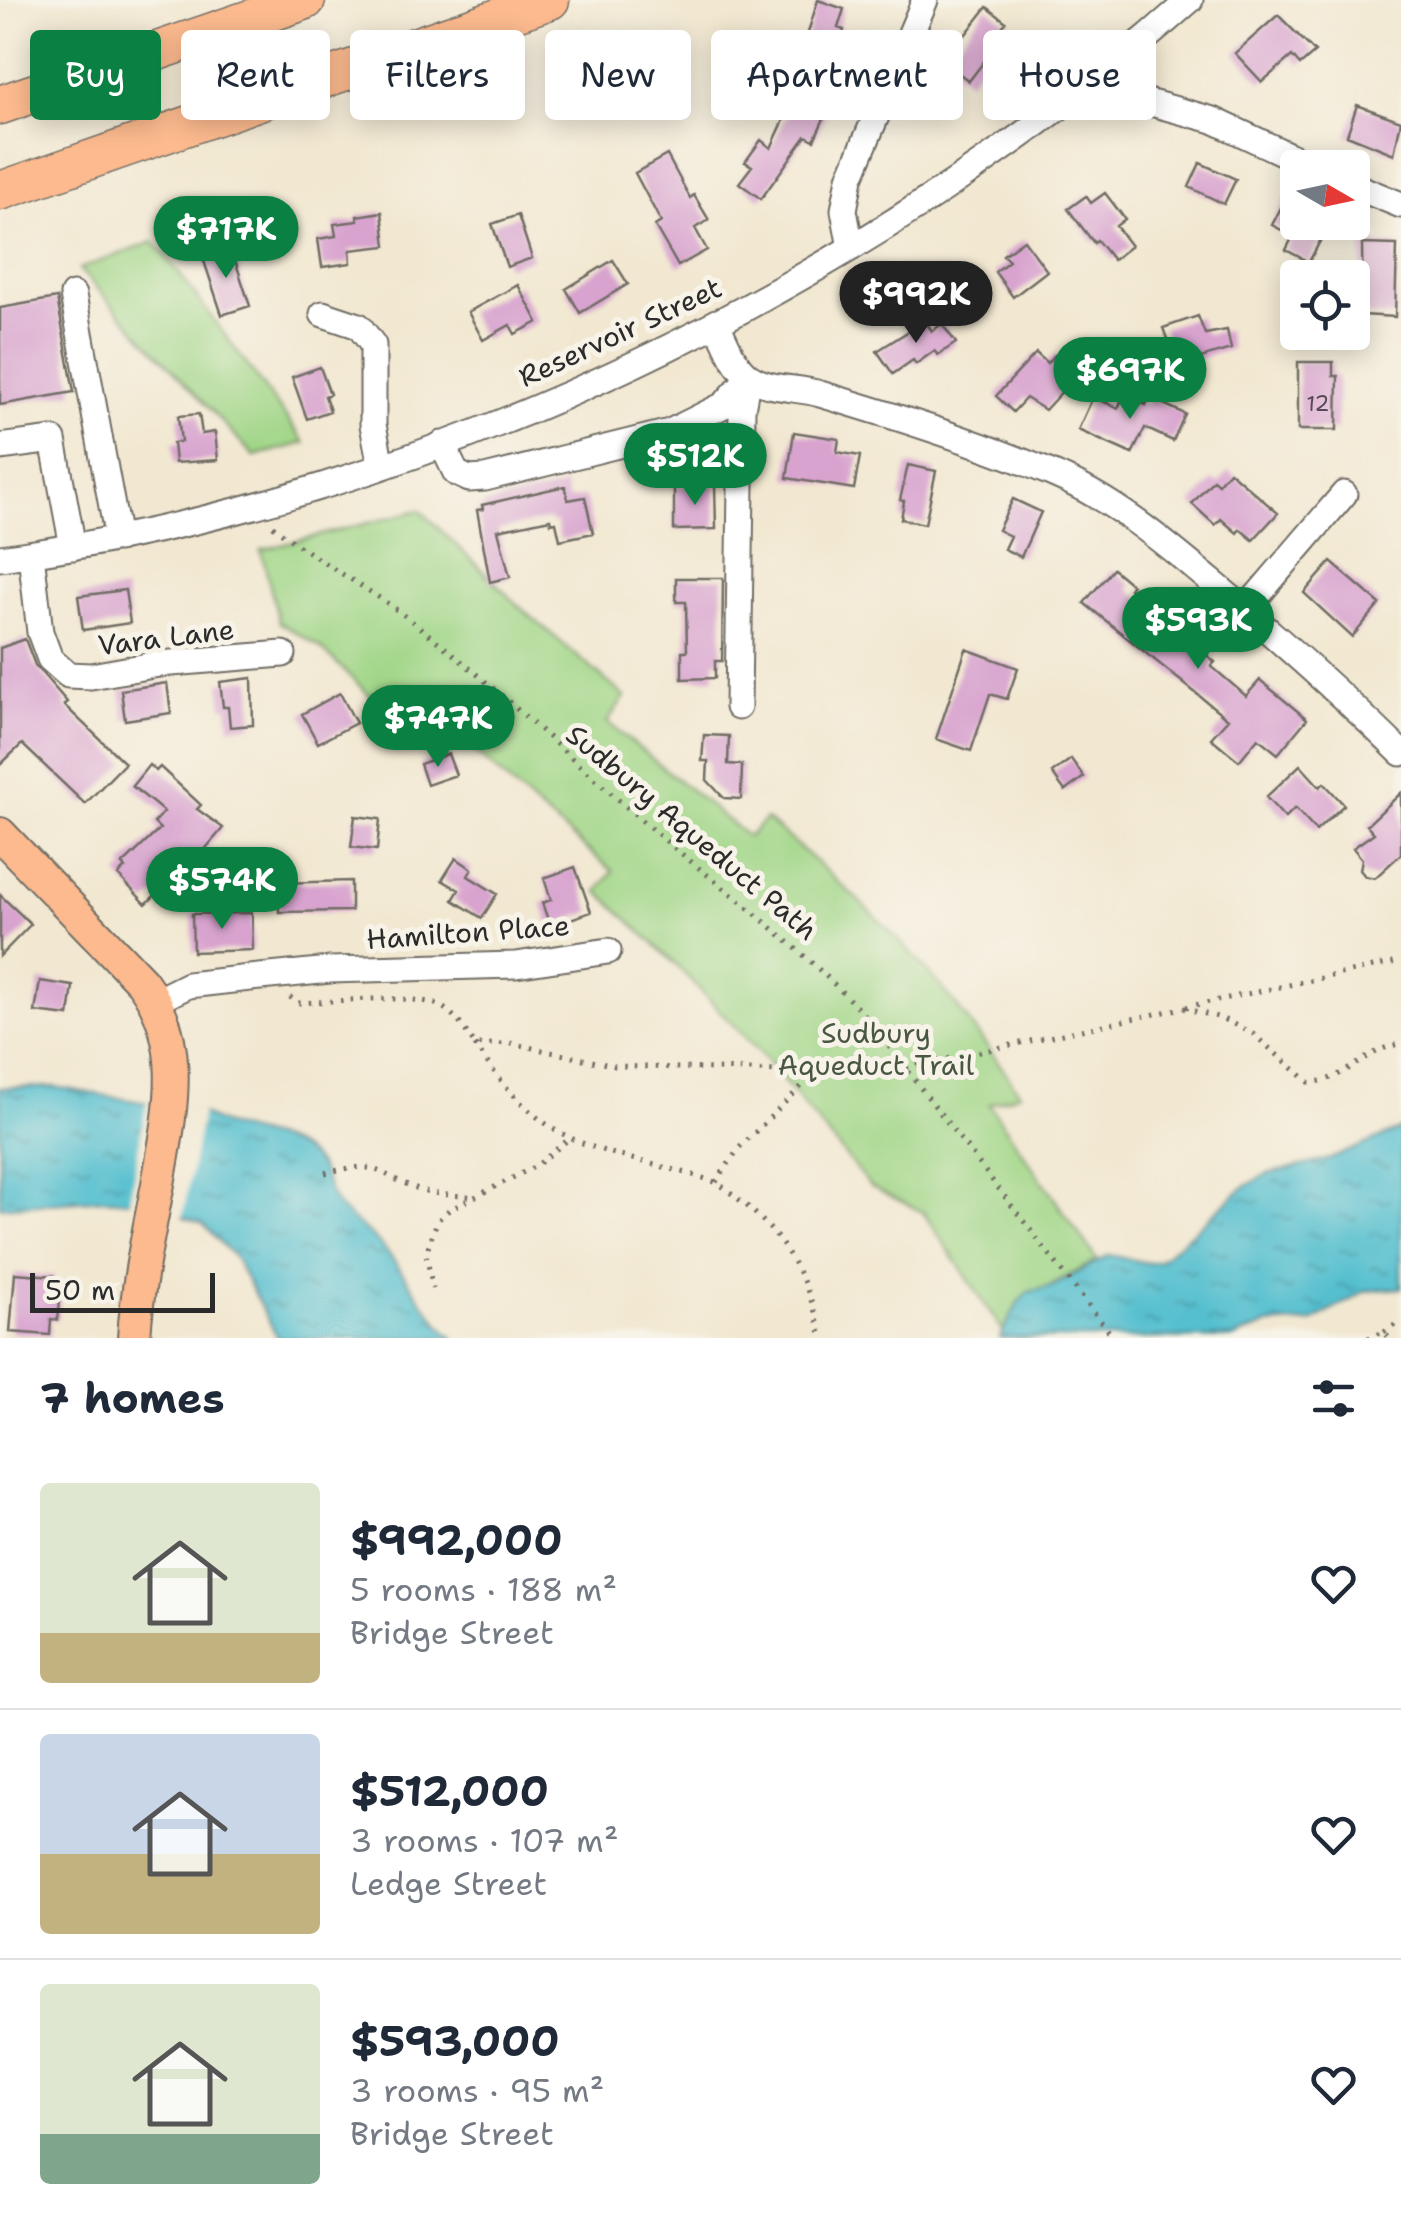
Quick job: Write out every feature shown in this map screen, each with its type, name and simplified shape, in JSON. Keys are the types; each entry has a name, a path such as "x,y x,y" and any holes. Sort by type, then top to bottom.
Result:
{"highway":[{"path":"0,105 306,0"},
{"path":"0,191 550,0"}],"main road":[{"path":"0,834 121,958 156,1001 170,1052 172,1104 134,1338"}],"street":[{"path":"851,248 844,210 850,178 925,0"},
{"name":"Reservoir Street","path":"1154,30 1190,0"},
{"path":"1156,105 1222,124 1280,151"},
{"name":"Reservoir Street","path":"0,558 118,539 261,504 442,444 633,364 851,248 967,176 1041,120"},
{"path":"1370,193 1401,205"},
{"path":"74,295 118,539"},
{"path":"324,314 359,326 373,344 373,425 381,466"},
{"path":"716,322 749,377 819,394 1072,482 1145,528 1245,610 1401,753"},
{"path":"442,444 456,473 485,478 670,432 724,405 749,377"},
{"path":"738,707 742,409 749,377"},
{"path":"0,447 53,440 73,547"},
{"path":"1245,610 1344,494"},
{"name":"Vara Lane","path":"31,554 40,632 50,658 68,675 91,676 159,664 283,654"},
{"name":"Hamilton Place","path":"156,1001 188,985 264,976 330,970 530,964 608,951"}],"path":[{"name":"Sudbury Aqueduct Path","path":"261,504 281,532 410,620 534,723 657,834 778,930 848,998 1114,1338"},
{"path":"475,1045 510,1043 615,1066 816,1072 906,1068 1401,961"},
{"path":"264,976 297,1003 413,1000 438,1005 454,1016 498,1080 520,1102 570,1138 716,1182 753,1210 786,1248 810,1292 822,1338"},
{"path":"1184,1008 1221,1018 1252,1034 1309,1082 1323,1081 1361,1064 1381,1048 1401,1044"},
{"path":"716,1182 738,1148 816,1072"},
{"path":"433,1290 426,1254 436,1221 536,1166 570,1138"},
{"path":"325,1173 358,1165 377,1168 424,1191 480,1197"},
{"path":"1368,1338 1387,1335 1401,1321"}],"green space":[{"path":"153,242 305,443 254,456 79,269"},
{"name":"Sudbury Aqueduct Trail","path":"420,510 522,609 625,697 607,722 748,837 766,819 864,905 931,975 1020,1093 989,1104 1097,1260 1018,1303 1003,1331 923,1212 871,1187 763,1056 598,891 613,871 455,733 418,742 321,648 279,622 261,550"}],"water":[{"path":"55,1087 200,1112 227,1126 301,1150 318,1164 338,1206 382,1247 453,1338 278,1338 234,1257 202,1223 133,1201 103,1199 0,1207 0,1088"},
{"path":"1401,1129 1401,1288 1365,1291 1312,1322 1267,1325 1234,1338 1000,1338 1028,1292 1053,1286 1109,1255 1149,1263 1160,1260 1244,1187 1267,1174 1330,1159"}],"pier":[{"path":"147,1101 202,1111 182,1220 128,1206"}],"building":[{"path":"818,0 844,9 838,28 844,30 809,30"},
{"path":"987,7 1006,22 1000,30 983,30 983,63 969,81 963,76 963,38"},
{"path":"1278,15 1315,52 1300,65 1292,56 1262,82 1235,53"},
{"path":"1357,105 1401,121 1394,154 1347,135"},
{"path":"784,120 823,120 814,140 806,136 761,199 739,183 752,166 745,162 761,140 771,148"},
{"path":"667,155 690,198 694,195 709,220 695,228 707,250 678,266 655,226 661,222 635,173"},
{"path":"1200,163 1236,179 1224,204 1189,187"},
{"path":"1105,193 1125,219 1116,226 1131,246 1113,260 1068,209 1086,196 1091,203"},
{"path":"1280,210 1280,229 1272,225"},
{"path":"382,212 386,246 350,250 351,263 322,267 318,239 336,236 334,224"},
{"path":"518,215 532,258 507,267 492,224"},
{"path":"1024,240 1047,271 1013,297 995,272 1009,261 1003,255"},
{"path":"1291,240 1321,240 1310,260 1286,250"},
{"path":"1362,244 1397,245 1395,317 1370,315 1370,260 1362,260"},
{"path":"227,247 250,306 222,315 202,255"},
{"path":"613,260 628,284 580,313 566,289"},
{"path":"518,285 538,322 515,334 510,325 483,340 468,312"},
{"path":"57,298 74,392 0,405 0,308"},
{"path":"1198,316 1205,334 1227,330 1231,349 1177,365 1163,328"},
{"path":"925,321 932,331 942,324 956,343 938,355 934,351 916,364 913,360 893,374 877,351"},
{"path":"1036,353 1047,363 1055,355 1077,375 1045,410 1026,398 1013,412 996,396"},
{"path":"1298,362 1333,362 1333,376 1338,376 1337,430 1298,430"},
{"path":"320,367 330,394 325,396 330,411 307,419 292,377"},
{"path":"1124,395 1146,405 1149,397 1185,414 1173,441 1145,428 1132,454 1078,430 1093,397 1118,408"},
{"path":"199,414 202,434 215,432 218,460 175,463 173,443 181,442 178,416"},
{"path":"794,432 839,439 837,452 860,456 854,489 787,478"},
{"path":"908,465 936,471 925,524 901,519 904,501 900,500"},
{"path":"1229,471 1278,513 1253,540 1221,519 1215,525 1192,504 1213,480 1218,484"},
{"path":"715,485 716,529 674,530 674,487"},
{"path":"565,486 568,500 585,497 593,533 560,540 556,522 551,523 550,519 498,530 510,577 490,582 477,510 483,509 482,505"},
{"path":"1013,499 1041,512 1021,557 1004,549 1010,536 998,530"},
{"path":"1331,562 1380,604 1352,637 1304,593"},
{"path":"1113,569 1132,585 1129,589 1215,662 1211,666 1246,696 1260,680 1307,719 1278,754 1258,738 1239,761 1211,738 1228,719 1084,603"},
{"path":"676,578 723,578 722,661 715,661 715,678 682,679 682,651 687,651 686,602 676,602"},
{"path":"125,590 130,623 83,630 78,596"},
{"path":"25,639 35,665 67,702 64,705 125,763 85,804 22,744 0,765 0,648"},
{"path":"966,649 1018,668 1007,699 990,694 971,751 936,739"},
{"path":"252,678 253,725 230,727 220,682"},
{"path":"167,683 171,713 125,720 121,690"},
{"path":"340,693 356,723 318,743 302,714"},
{"path":"704,735 729,736 728,764 742,765 741,799 724,798 707,780 708,761 702,761"},
{"path":"448,754 456,775 427,785 420,764"},
{"path":"1071,759 1084,777 1065,791 1052,773"},
{"path":"149,765 156,771 160,767 201,805 197,809 223,828 191,866 191,861 146,904 118,875 125,868 122,865 160,829 154,823 164,812 132,786"},
{"path":"1300,765 1344,805 1316,831 1295,808 1285,818 1266,797"},
{"path":"1401,793 1401,854 1375,878 1365,876 1360,870 1362,859 1353,848 1374,833 1367,825"},
{"path":"355,816 380,819 377,850 351,847"},
{"path":"456,858 472,869 468,876 497,894 482,918 453,900 459,890 442,880"},
{"path":"575,867 591,912 549,923 542,903 551,900 544,878"},
{"path":"351,881 351,911 279,912 278,883"},
{"path":"0,895 31,924 0,956"},
{"path":"252,913 253,950 193,952 192,914"},
{"path":"40,981 73,986 69,1016 35,1012"},
{"path":"15,1273 54,1276 53,1290 61,1291 58,1320 51,1319 50,1335 10,1332"}]}
